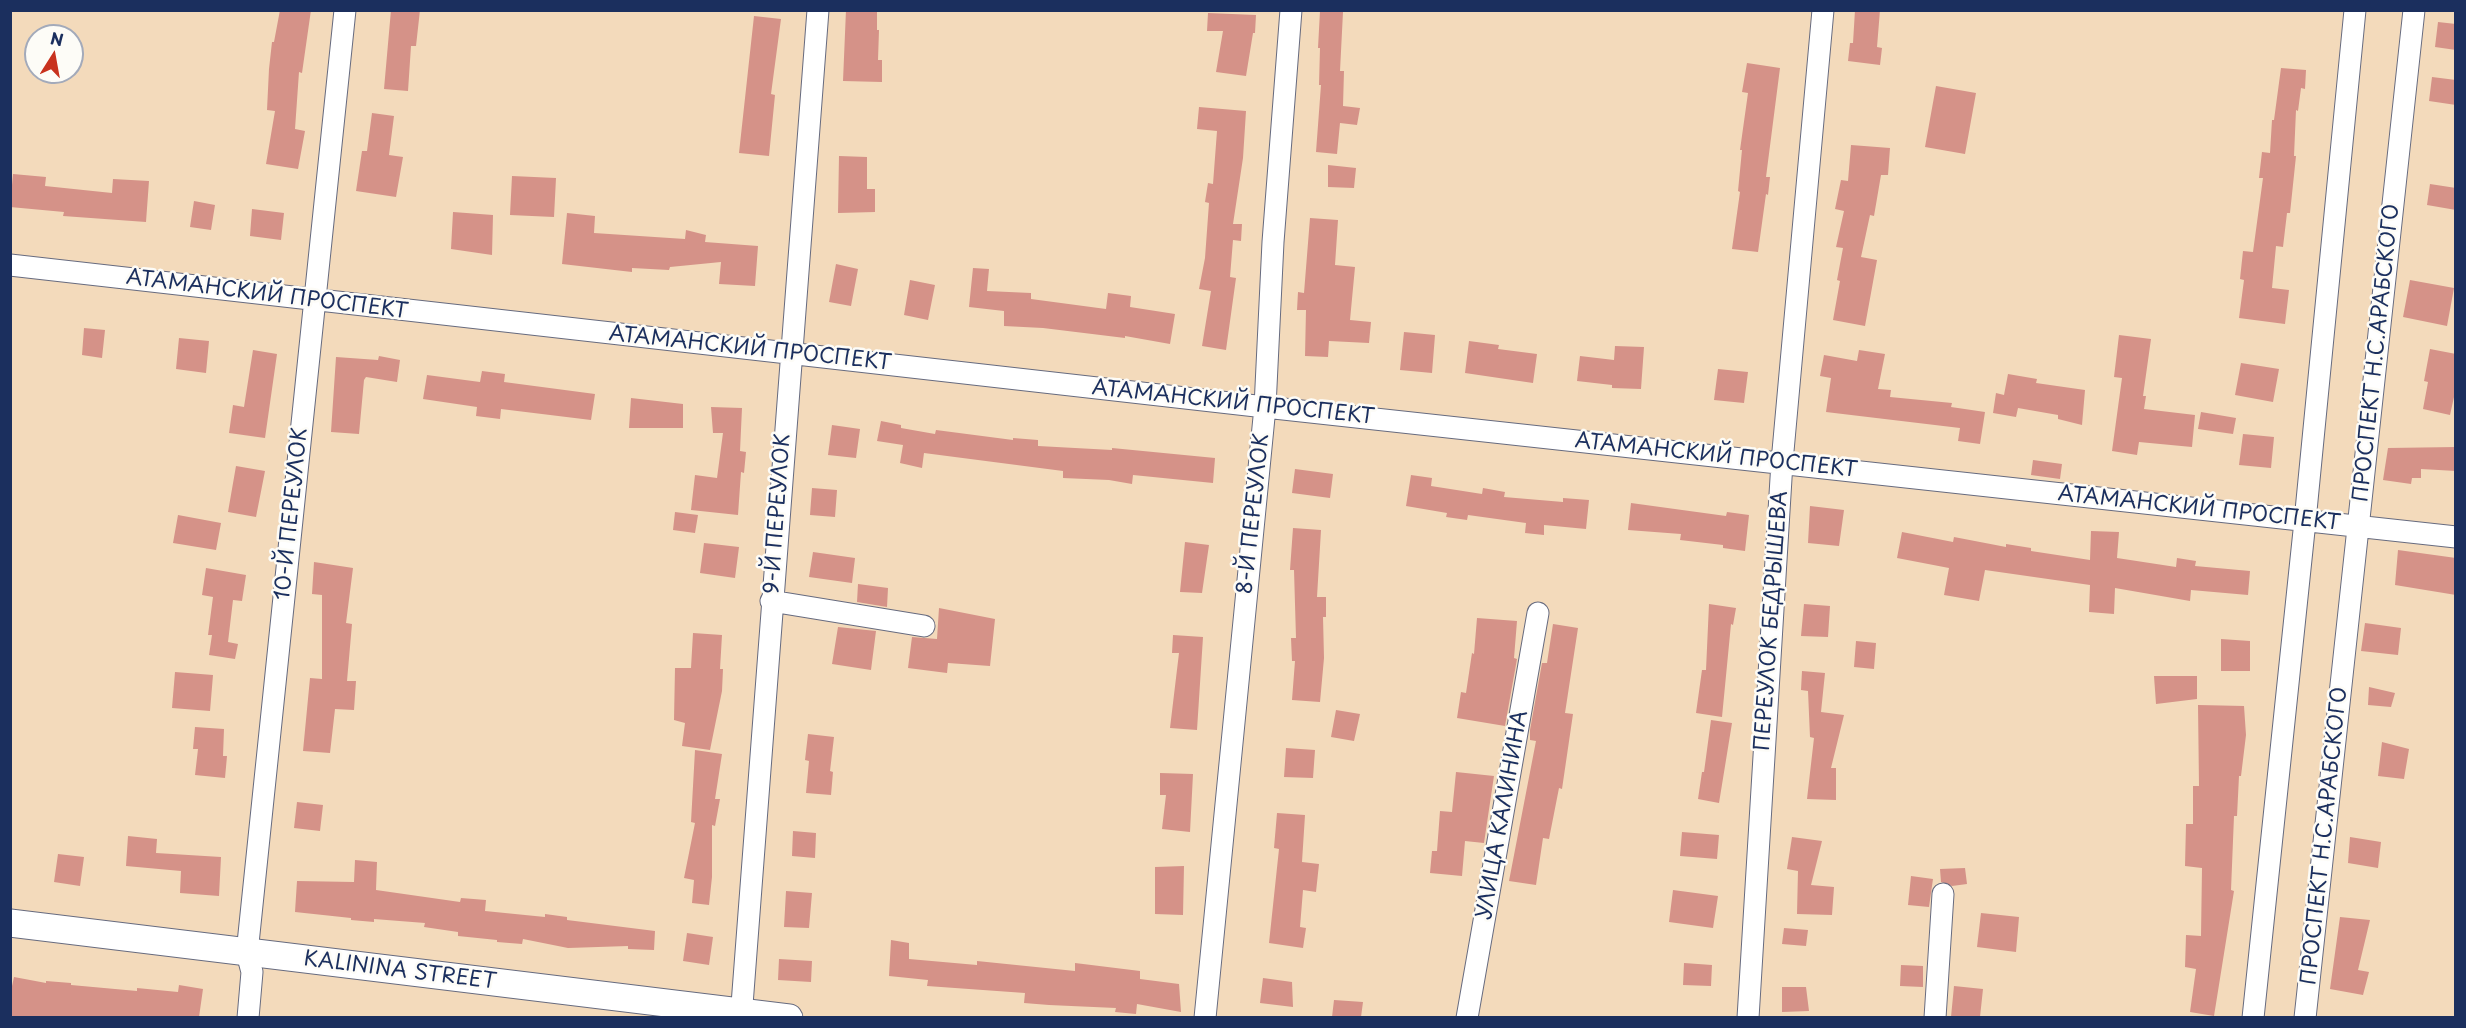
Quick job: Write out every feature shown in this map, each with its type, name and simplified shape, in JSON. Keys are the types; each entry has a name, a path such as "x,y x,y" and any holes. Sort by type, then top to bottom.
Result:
{"main road":[{"name":"KALININA STREET","path":"10,922 740,1015 789,1017"}],"street":[{"name":"10-Й ПЕРЕУЛОК","path":"248,1017 252,972 247,953 345,10"},
{"name":"9-Й ПЕРЕУЛОК","path":"740,1015 818,10"},
{"name":"8-Й ПЕРЕУЛОК","path":"1205,1017 1265,407 1273,242 1291,10"},
{"name":"ПЕРЕУЛОК БЕДРЫШЕВА","path":"1748,1017 1782,462 1823,10"},
{"path":"2253,1017 2355,10"},
{"name":"ПРОСПЕКТ Н.С.АРАБСКОГО","path":"2306,1017 2414,10"},
{"name":"АТАМАНСКИЙ ПРОСПЕКТ","path":"10,265 1265,407 2456,537"},
{"path":"771,601 924,626"},
{"name":"УЛИЦА КАЛИНИНА","path":"1467,1017 1538,613"},
{"path":"1935,1017 1943,894"}],"building":[{"path":"280,10 311,10 302,73 299,72 295,129 305,131 298,169 266,164 275,111 267,110 269,69 272,42 274,42"},
{"path":"391,10 420,10 416,46 411,46 408,91 384,89"},
{"path":"846,10 877,10 878,60 882,60 882,82 843,81"},
{"path":"1855,10 1880,10 1877,47 1882,48 1880,65 1848,61 1850,43 1853,43"},
{"path":"1320,11 1343,12 1340,71 1344,71 1343,106 1360,108 1357,125 1340,123 1337,154 1316,152 1321,85 1319,85 1320,48 1318,48"},
{"path":"1208,13 1256,15 1255,33 1253,33 1246,76 1216,72 1223,31 1207,31"},
{"path":"754,16 781,19 771,94 775,95 769,156 739,153"},
{"path":"2438,22 2456,24 2456,50 2435,47"},
{"path":"1747,63 1780,68 1766,177 1770,177 1768,195 1766,194 1758,252 1732,249 1740,192 1738,191 1742,150 1740,150 1748,93 1742,92"},
{"path":"2281,68 2306,70 2305,89 2301,88 2298,111 2296,110 2294,156 2296,156 2290,213 2287,213 2283,247 2276,246 2272,288 2289,290 2285,324 2239,318 2244,280 2240,279 2243,251 2253,252 2263,178 2259,178 2262,152 2270,153 2272,120 2274,120"},
{"path":"2432,77 2456,80 2456,105 2429,101"},
{"path":"1936,86 1976,93 1965,154 1925,147"},
{"path":"1199,107 1246,111 1243,158 1233,224 1242,224 1241,241 1233,240 1230,277 1236,278 1226,350 1202,346 1211,291 1199,289 1205,258 1209,203 1205,202 1208,183 1213,184 1217,131 1197,129"},
{"path":"372,113 394,116 389,155 403,157 396,197 356,191 362,151 367,151"},
{"path":"1851,145 1890,148 1888,175 1881,175 1874,216 1870,215 1861,257 1877,260 1865,326 1833,320 1843,248 1836,247 1844,211 1835,209 1841,180 1848,181"},
{"path":"839,156 867,157 867,189 875,189 875,212 838,213"},
{"path":"1328,165 1356,168 1354,188 1328,187"},
{"path":"13,174 46,177 45,186 112,193 113,179 149,181 146,222 63,216 64,212 10,207"},
{"path":"512,176 556,178 554,217 510,215"},
{"path":"2430,184 2456,188 2456,210 2427,205"},
{"path":"194,201 215,205 211,230 190,227"},
{"path":"252,209 284,213 281,240 250,236"},
{"path":"453,212 493,215 492,255 451,249"},
{"path":"567,213 595,216 594,233 685,239 686,230 706,235 705,242 758,246 755,286 719,284 721,262 670,267 669,270 632,268 632,272 562,264"},
{"path":"1310,218 1338,220 1335,265 1355,267 1350,320 1371,322 1369,343 1329,341 1328,357 1305,356 1306,310 1297,310 1298,292 1304,293"},
{"path":"836,264 858,269 851,306 829,302"},
{"path":"973,268 989,269 987,291 1031,293 1031,299 1106,309 1108,293 1131,296 1130,307 1175,314 1170,344 1125,336 1125,338 1043,328 1004,326 1004,311 969,307"},
{"path":"910,280 935,285 928,320 904,315"},
{"path":"2410,280 2454,288 2447,326 2403,317"},
{"path":"84,328 105,330 102,358 82,355"},
{"path":"1404,332 1435,335 1432,373 1400,370"},
{"path":"2119,335 2151,339 2143,396 2146,396 2144,409 2195,415 2192,447 2139,442 2137,455 2112,451 2122,378 2114,377"},
{"path":"179,338 209,341 206,373 176,369"},
{"path":"1469,341 1499,345 1498,349 1537,354 1533,383 1465,373"},
{"path":"1615,346 1644,347 1641,389 1612,388 1612,385 1577,381 1580,356 1614,360"},
{"path":"2430,349 2456,354 2456,388 2450,415 2423,409 2428,382 2424,381"},
{"path":"253,350 277,354 265,438 229,433 233,405 244,407"},
{"path":"1859,350 1885,354 1878,389 1891,390 1890,397 1952,403 1951,407 1985,412 1980,444 1958,441 1960,428 1826,412 1831,378 1820,376 1824,355 1857,361"},
{"path":"379,356 400,360 397,382 366,377 359,434 331,432 336,357 378,360"},
{"path":"2241,363 2279,369 2273,402 2235,395"},
{"path":"1718,369 1748,372 1744,403 1714,400"},
{"path":"482,371 505,374 504,382 595,394 591,420 501,409 500,419 476,416 477,407 423,399 427,375 480,382"},
{"path":"2008,374 2037,379 2036,383 2085,390 2082,425 2058,419 2058,415 2018,408 2016,417 1993,413 1996,393 2004,395"},
{"path":"631,398 683,404 683,428 629,428"},
{"path":"711,407 742,408 740,451 746,452 744,473 741,472 738,515 691,510 695,475 717,478 723,433 713,433"},
{"path":"2201,412 2236,418 2233,434 2198,429"},
{"path":"881,421 901,425 901,428 935,434 936,430 1013,440 1013,438 1038,440 1038,446 1112,450 1112,448 1215,458 1213,483 1133,475 1132,484 1109,480 1063,478 1063,471 924,453 922,468 900,463 903,445 877,441"},
{"path":"832,425 860,429 856,458 828,455"},
{"path":"2243,434 2274,437 2271,468 2239,465"},
{"path":"2456,447 2456,471 2421,469 2421,478 2412,478 2411,484 2383,480 2388,448"},
{"path":"2033,460 2062,464 2060,479 2031,475"},
{"path":"236,466 265,471 256,517 228,512"},
{"path":"1295,469 1333,474 1330,498 1292,493"},
{"path":"1411,475 1432,478 1431,486 1482,494 1483,488 1505,492 1504,497 1563,502 1563,498 1589,500 1586,529 1544,525 1544,535 1525,533 1526,523 1468,515 1467,520 1446,517 1447,513 1406,506"},
{"path":"812,488 837,490 835,517 810,515"},
{"path":"1631,503 1726,516 1727,512 1749,515 1745,551 1723,548 1723,545 1680,540 1681,534 1628,530"},
{"path":"1810,506 1844,510 1839,546 1808,543"},
{"path":"675,512 698,515 695,533 673,530"},
{"path":"178,515 221,523 216,550 173,543"},
{"path":"1293,528 1321,530 1317,597 1326,597 1326,617 1323,617 1324,658 1320,702 1292,700 1295,661 1292,661 1291,638 1296,638 1294,570 1290,570"},
{"path":"2091,531 2119,532 2117,558 2176,567 2177,558 2196,561 2195,566 2250,571 2248,595 2191,590 2190,601 2115,588 2114,614 2089,612 2090,585 1985,570 1979,601 1944,595 1949,568 1897,558 1902,532 1953,542 1954,537 2006,547 2006,544 2031,548 2031,551 2090,560"},
{"path":"1185,542 1209,545 1202,593 1180,592"},
{"path":"704,543 739,547 735,578 700,573"},
{"path":"2398,550 2456,558 2456,595 2395,585"},
{"path":"813,552 855,558 852,583 809,577"},
{"path":"314,562 353,568 346,623 352,624 347,681 356,681 354,710 335,709 330,753 303,751 310,678 322,679 322,595 312,594"},
{"path":"206,568 246,575 242,601 233,600 228,642 238,644 235,659 209,655 212,635 208,635 213,597 202,595"},
{"path":"858,584 888,588 887,607 857,602"},
{"path":"1709,604 1736,608 1733,625 1731,624 1722,717 1696,713 1702,670 1706,670"},
{"path":"1804,604 1830,606 1828,637 1801,636"},
{"path":"939,608 995,619 990,666 948,663 947,673 908,668 912,637 937,639"},
{"path":"1477,618 1517,621 1514,658 1517,659 1505,726 1457,718 1461,692 1466,693 1472,653 1474,654"},
{"path":"2365,623 2401,628 2398,655 2361,651"},
{"path":"1553,624 1578,628 1565,713 1573,714 1562,789 1559,788 1549,839 1543,838 1536,885 1509,881 1536,741 1530,740 1530,730 1542,663 1547,663"},
{"path":"838,627 876,631 871,670 832,664"},
{"path":"693,633 722,635 720,669 723,669 722,691 710,750 682,746 685,723 674,720 675,668 691,668"},
{"path":"1173,635 1203,637 1197,730 1170,728 1179,653 1172,653"},
{"path":"2221,639 2250,641 2250,671 2221,671"},
{"path":"1856,641 1876,643 1874,669 1854,667"},
{"path":"1802,671 1825,673 1821,712 1844,715 1831,768 1836,768 1836,800 1807,799 1814,738 1810,737 1808,691 1801,690"},
{"path":"175,672 213,675 210,711 172,708"},
{"path":"2154,676 2197,676 2197,699 2156,704"},
{"path":"2369,687 2395,693 2391,707 2368,705"},
{"path":"2198,705 2244,706 2246,735 2241,776 2239,776 2237,816 2234,816 2231,890 2234,891 2214,1016 2190,1012 2196,969 2185,967 2186,935 2201,936 2202,868 2185,866 2186,824 2193,824 2193,786 2199,786"},
{"path":"1336,710 1360,714 1354,741 1331,737"},
{"path":"1711,720 1732,723 1719,803 1698,799"},
{"path":"195,727 224,729 223,756 227,756 225,778 195,775 198,749 193,749"},
{"path":"808,734 834,737 830,771 833,772 831,795 806,793 809,761 805,760"},
{"path":"2382,742 2409,749 2404,779 2378,776"},
{"path":"1286,748 1315,750 1313,778 1284,777"},
{"path":"695,750 722,754 715,799 720,799 715,826 712,825 712,877 709,905 692,903 694,880 684,878 695,823 691,822"},
{"path":"1456,772 1494,776 1484,843 1465,841 1462,876 1430,873 1432,851 1437,851 1440,811 1452,812"},
{"path":"1160,773 1193,774 1190,832 1162,829 1166,795 1160,795"},
{"path":"297,802 323,805 320,831 294,828"},
{"path":"1277,813 1305,815 1302,862 1319,864 1316,892 1303,890 1300,927 1306,928 1303,948 1269,943 1279,849 1274,848"},
{"path":"793,831 816,833 815,858 792,856"},
{"path":"1682,832 1719,835 1717,859 1680,856"},
{"path":"128,836 157,839 156,853 221,857 219,896 180,893 181,871 126,866"},
{"path":"1792,837 1822,841 1811,885 1834,887 1832,915 1797,914 1798,871 1787,869"},
{"path":"2350,837 2381,842 2378,868 2348,863"},
{"path":"58,854 84,857 80,886 54,882"},
{"path":"355,860 377,862 376,890 460,902 461,898 486,900 485,911 545,917 545,914 567,917 567,920 655,931 654,950 628,949 628,946 568,948 523,939 522,944 497,942 497,940 458,936 458,932 424,927 425,923 374,919 374,922 295,912 297,881 354,882"},
{"path":"1184,866 1183,915 1155,914 1155,867"},
{"path":"1965,868 1967,884 1952,886 1941,882 1940,869"},
{"path":"1911,876 1933,879 1929,907 1908,905"},
{"path":"1673,890 1718,896 1713,928 1669,922"},
{"path":"786,891 812,893 809,928 784,927"},
{"path":"1981,913 2019,917 2016,952 1977,947"},
{"path":"2340,917 2370,920 2358,970 2369,972 2363,995 2330,989"},
{"path":"1784,928 1808,930 1806,946 1782,944"},
{"path":"687,933 713,937 709,965 683,961"},
{"path":"891,940 909,943 909,959 977,965 977,961 1075,971 1075,963 1140,971 1140,979 1179,984 1181,1012 1137,1004 1136,1014 1115,1012 1116,1008 1024,1003 1025,993 927,986 928,980 889,976"},
{"path":"779,959 812,961 811,982 778,980"},
{"path":"1684,963 1712,965 1711,986 1683,985"},
{"path":"1901,965 1923,966 1923,987 1900,986"},
{"path":"14,977 46,983 46,981 71,983 71,985 137,991 137,988 178,992 179,985 203,989 199,1017 10,1017 10,995"},
{"path":"1263,978 1292,982 1293,1007 1260,1003"},
{"path":"1954,986 1983,989 1980,1017 1951,1017"},
{"path":"1782,987 1806,987 1809,1011 1782,1012"},
{"path":"1334,1000 1363,1002 1361,1017 1332,1017"}]}
